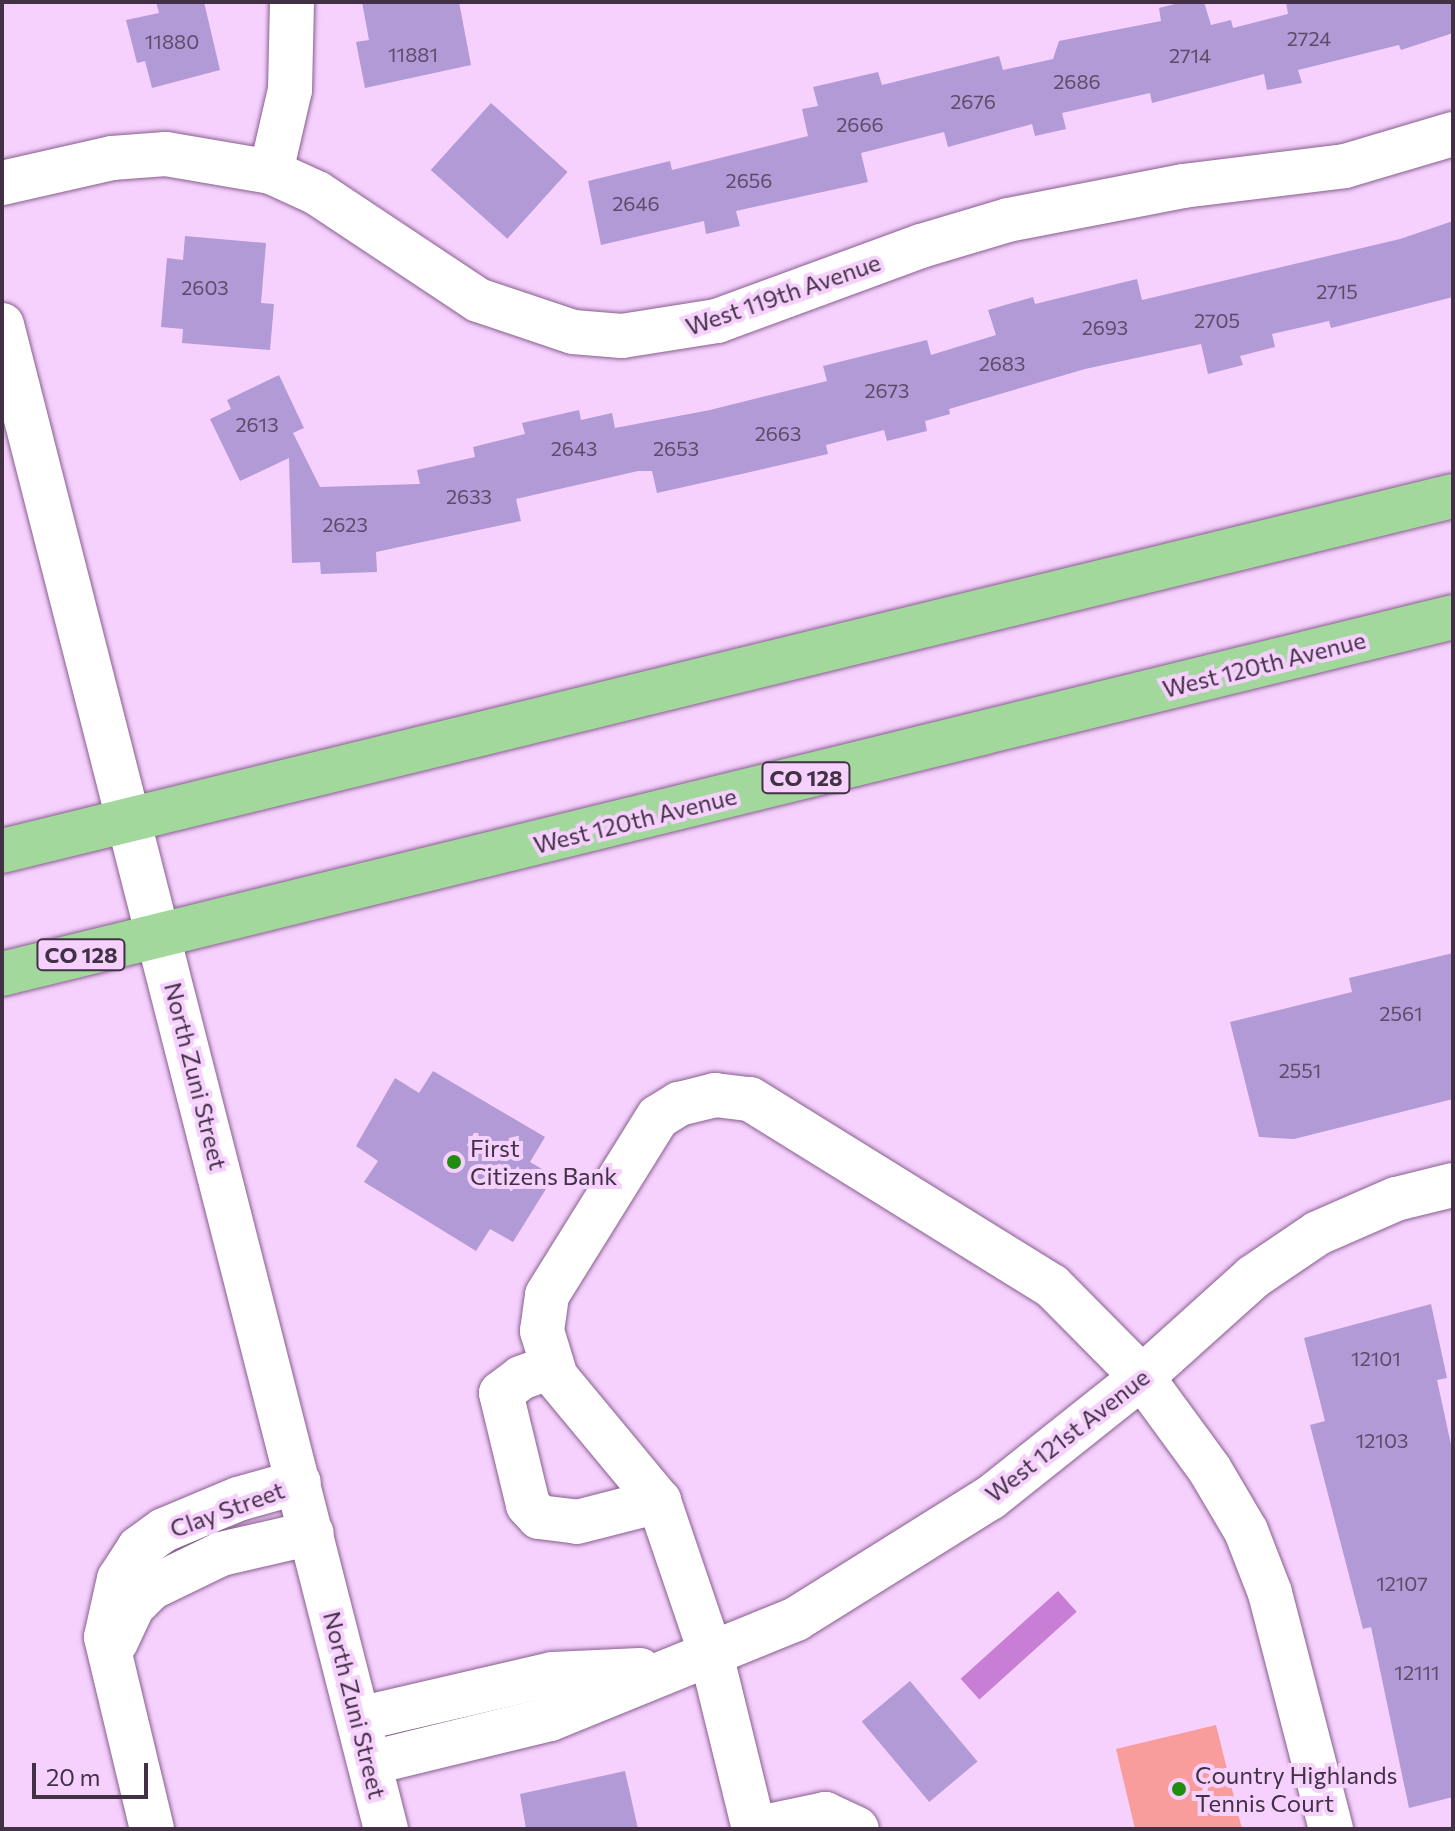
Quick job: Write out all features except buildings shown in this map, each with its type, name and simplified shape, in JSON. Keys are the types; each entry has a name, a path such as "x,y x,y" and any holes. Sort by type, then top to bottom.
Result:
{"main road":[{"path":"2,851 1453,496"},
{"name":"West 120th Avenue","path":"2,974 1453,617"}],"street":[{"path":"271,172 290,90 292,2"},
{"name":"West 119th Avenue","path":"2,183 112,158 166,154 271,172 317,193 478,300 573,332 622,336 717,321 921,246 1008,220 1183,186 1345,166 1453,134"},
{"name":"North Zuni Street","path":"2,325 386,1829"},
{"path":"857,1829 825,1814 754,1829 711,1654 659,1501 551,1367 542,1331 547,1295 658,1117 679,1104 715,1095 750,1099 1052,1286 1142,1377 1210,1470 1246,1531 1270,1593 1331,1829"},
{"name":"West 121st Avenue","path":"370,1763 550,1719 666,1668 711,1654 796,1619 990,1498 1142,1377 1253,1277 1318,1233 1396,1199 1453,1185"},
{"path":"551,1367 521,1378 501,1393 528,1505 539,1517 577,1522 659,1501"},
{"name":"Clay Street","path":"152,1829 111,1664 108,1614 119,1579 139,1548 197,1514 299,1482"},
{"name":"Clay Street","path":"111,1664 119,1633 133,1606 151,1588 221,1554 312,1533"},
{"name":"West 121st Avenue","path":"359,1719 553,1674 666,1668"}],"shaded area":[{"path":"1058,1591 1077,1612 979,1699 961,1679"},
{"name":"Country Highlands Tennis Court","path":"1216,1725 1242,1829 1135,1829 1116,1749"}],"place":[{"name":"First Citizens Bank","path":"454,1162"},
{"name":"Country Highlands Tennis Court","path":"1179,1789"}]}
